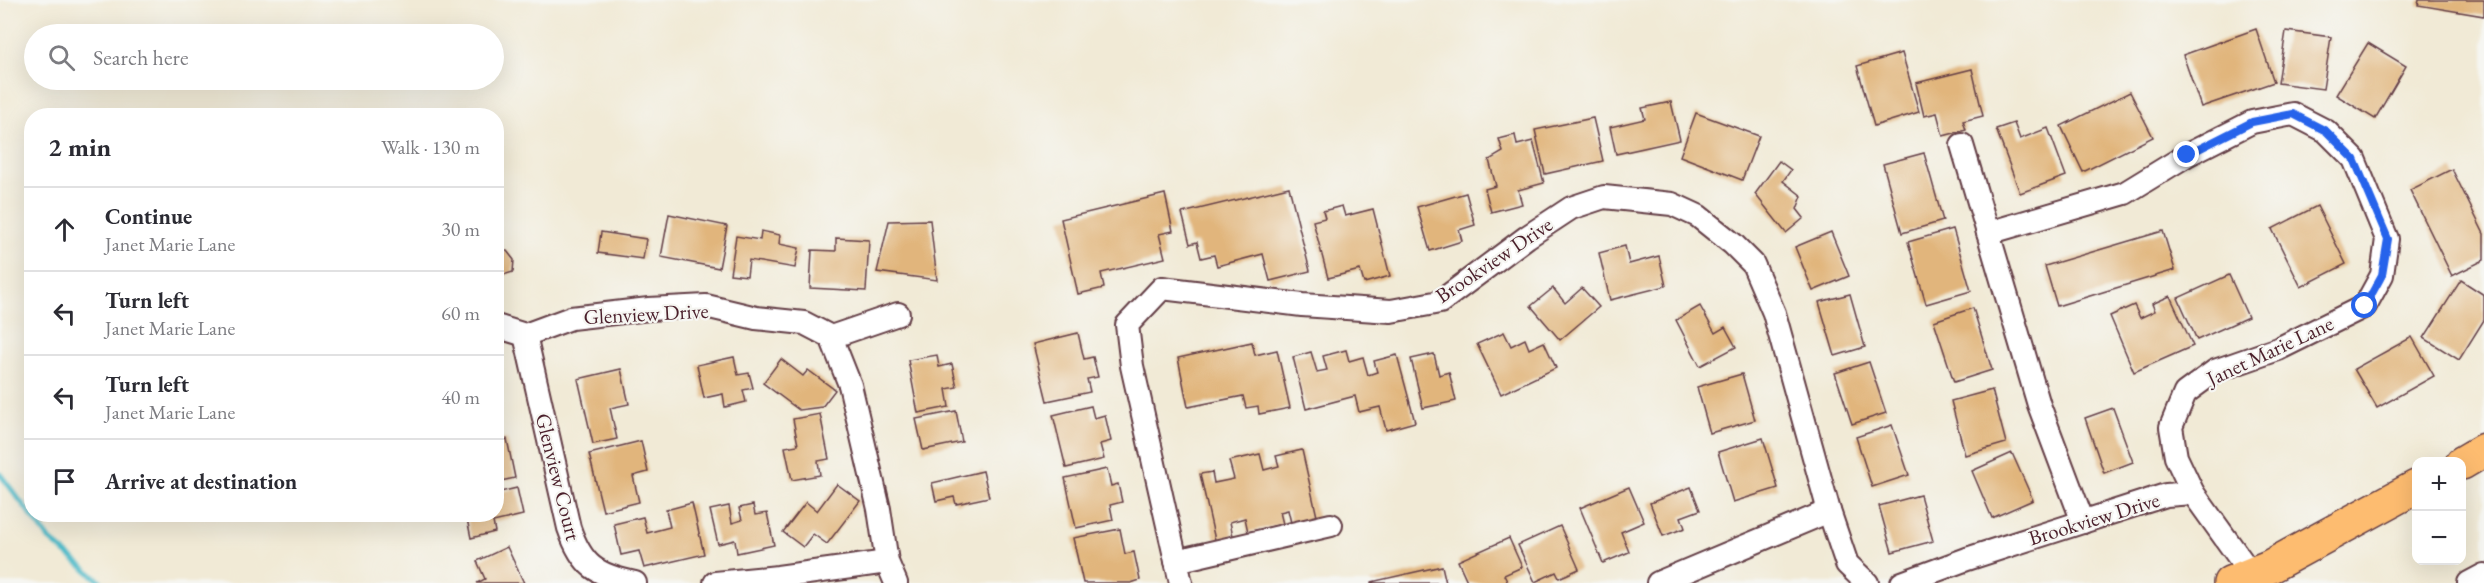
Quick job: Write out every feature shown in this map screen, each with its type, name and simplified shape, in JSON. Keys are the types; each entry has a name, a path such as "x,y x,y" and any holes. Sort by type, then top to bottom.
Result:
{"main road":[{"path":"2466,461 2484,450"},
{"path":"2257,577 2412,489"}],"street":[{"name":"Janet Marie Lane","path":"1988,233 2125,193 2187,155 2252,122 2293,114 2326,131 2354,159 2388,239 2382,275 2365,306 2278,349 2215,371 2185,393 2171,427 2176,457 2193,493"},
{"path":"1962,145 2039,405 2083,522"},
{"name":"Brookview Drive","path":"1331,525 1178,572 1132,366 1127,326 1162,288 1302,305 1391,311 1440,302 1527,237 1571,208 1604,197 1672,204 1698,216 1733,244 1753,264 1774,313 1829,511 1847,564 1866,583"},
{"name":"Glenview Drive","path":"525,335 571,318 649,309 706,306 756,318 804,323 831,337"},
{"path":"896,583 886,562 879,509 850,385 831,337 898,314"},
{"path":"504,328 525,335"},
{"name":"Glenview Court","path":"525,335 569,528 578,554 593,568 635,583"},
{"path":"2193,493 2257,577"},
{"name":"Brookview Drive","path":"1902,583 1967,559 2166,495 2193,493"},
{"path":"1658,583 1829,511"},
{"path":"715,583 886,562"},
{"path":"2469,583 2484,575"}],"building":[{"path":"2419,0 2484,0 2484,16 2418,5"},
{"path":"2256,29 2274,82 2201,107 2183,55"},
{"path":"2286,31 2331,37 2323,89 2278,83"},
{"path":"2368,43 2406,66 2375,119 2336,95"},
{"path":"1902,53 1919,112 1874,126 1857,66"},
{"path":"1972,69 1983,116 1963,121 1966,130 1943,136 1937,113 1924,116 1916,83"},
{"path":"2130,92 2153,137 2083,172 2061,126"},
{"path":"1671,102 1680,140 1616,154 1610,127 1645,119 1642,108"},
{"path":"1696,113 1759,136 1742,180 1680,156"},
{"path":"1593,118 1603,161 1545,174 1535,130"},
{"path":"2014,123 2020,139 2048,128 2066,176 2020,193 1996,129"},
{"path":"1515,135 1517,145 1533,141 1544,183 1518,190 1522,204 1491,212 1485,189 1496,186 1489,160 1503,152 1499,139"},
{"path":"1924,153 1943,221 1902,233 1883,164"},
{"path":"1779,161 1791,170 1783,181 1802,196 1797,209 1804,218 1786,233 1755,194"},
{"path":"2452,169 2484,234 2484,260 2452,276 2410,190"},
{"path":"1289,187 1310,271 1270,281 1263,254 1217,266 1214,255 1201,258 1197,242 1190,244 1182,213"},
{"path":"1466,193 1475,225 1459,230 1462,241 1430,251 1417,207"},
{"path":"1165,194 1173,231 1159,234 1165,258 1101,273 1104,288 1078,294 1061,219"},
{"path":"1342,206 1345,216 1373,209 1390,276 1364,283 1360,270 1328,278 1313,221 1325,218 1323,211"},
{"path":"2317,206 2346,264 2301,287 2272,229"},
{"path":"669,214 727,226 719,268 661,257"},
{"path":"930,220 937,280 877,272 889,221"},
{"path":"1953,229 1971,291 1926,304 1908,242"},
{"path":"761,231 780,235 779,244 799,248 795,268 749,260 747,276 730,274 736,236 760,240"},
{"path":"2163,231 2175,270 2057,306 2045,266"},
{"path":"601,232 646,239 643,259 598,253"},
{"path":"1831,232 1849,276 1813,291 1795,247"},
{"path":"836,238 869,240 866,291 810,288 812,250 836,251"},
{"path":"1625,246 1629,264 1659,256 1666,286 1610,300 1599,253"},
{"path":"504,251 507,251 514,260 513,272 504,275"},
{"path":"2229,275 2248,317 2197,340 2178,298"},
{"path":"2461,280 2484,295 2484,320 2459,360 2424,338"},
{"path":"1553,288 1565,303 1582,288 1599,307 1560,340 1531,306"},
{"path":"1850,294 1865,347 1835,356 1819,302"},
{"path":"2170,296 2193,346 2134,372 2110,316 2134,305 2140,318 2155,311 2152,304"},
{"path":"1700,306 1715,333 1725,327 1736,347 1700,366 1676,320"},
{"path":"1973,308 1992,370 1954,382 1934,321"},
{"path":"1504,332 1511,346 1525,339 1529,349 1544,342 1556,368 1501,394 1477,344"},
{"path":"1078,333 1084,359 1093,357 1098,377 1087,379 1090,392 1047,401 1033,344"},
{"path":"2412,337 2434,376 2377,408 2354,369"},
{"path":"1252,342 1255,355 1277,350 1290,408 1259,414 1258,406 1246,408 1243,396 1188,407 1178,358"},
{"path":"1346,350 1349,361 1363,357 1368,375 1377,372 1374,361 1397,355 1415,422 1386,430 1380,407 1359,412 1355,396 1306,409 1293,357 1311,352 1317,372 1327,370 1323,356"},
{"path":"1434,354 1439,375 1449,372 1456,401 1423,408 1411,359"},
{"path":"937,355 939,367 952,364 957,387 946,389 949,407 918,413 908,360"},
{"path":"734,357 738,375 749,373 753,388 743,390 746,402 725,407 723,394 704,398 697,365"},
{"path":"781,359 803,376 808,370 835,390 822,407 799,410 763,383"},
{"path":"1869,362 1886,413 1852,424 1835,373"},
{"path":"621,369 629,404 610,408 617,439 593,444 578,379"},
{"path":"1742,374 1755,420 1710,433 1697,387"},
{"path":"1992,390 2006,443 1965,455 1951,401"},
{"path":"1091,406 1094,418 1105,415 1111,441 1100,444 1104,459 1066,468 1053,415"},
{"path":"2113,408 2133,462 2104,473 2085,418"},
{"path":"956,411 962,442 923,450 916,419"},
{"path":"820,414 829,459 818,461 820,475 792,480 785,447 798,445 793,419"},
{"path":"1892,425 1909,475 1872,487 1856,437"},
{"path":"1763,438 1778,488 1733,502 1718,452"},
{"path":"507,439 515,478 504,480 504,440"},
{"path":"641,441 648,472 633,476 639,502 603,511 589,454"},
{"path":"1302,450 1318,521 1292,527 1288,510 1280,512 1283,524 1248,532 1245,518 1230,522 1233,536 1215,540 1200,474 1212,472 1214,483 1234,479 1229,461 1260,454 1264,470 1279,466 1276,456"},
{"path":"2012,453 2033,500 1992,518 1972,471"},
{"path":"1107,469 1111,486 1118,484 1122,502 1110,505 1113,520 1076,528 1065,478"},
{"path":"983,471 989,497 956,504 954,497 936,501 932,483"},
{"path":"837,484 860,501 827,544 813,534 803,547 783,532 806,502 817,511"},
{"path":"1629,487 1644,522 1621,532 1629,552 1603,563 1580,508"},
{"path":"1691,487 1700,510 1681,517 1685,528 1663,536 1650,503"},
{"path":"517,488 523,515 504,519 504,491"},
{"path":"1920,495 1933,541 1892,552 1879,506"},
{"path":"692,503 704,554 644,568 639,551 621,555 614,524 643,517 647,533 670,527 666,510"},
{"path":"753,505 755,515 767,513 774,545 737,553 735,540 718,544 710,510 729,506 732,523 742,520 739,508"},
{"path":"468,522 493,522 495,532 471,538"},
{"path":"1560,526 1579,569 1559,578 1556,572 1535,582 1518,545"},
{"path":"1120,529 1125,554 1134,552 1140,580 1131,583 1083,583 1073,538"},
{"path":"1509,538 1522,567 1504,575 1508,583 1468,583 1458,561"},
{"path":"507,547 524,583 477,583 485,579 477,561"},
{"path":"1442,566 1446,583 1371,583 1371,582"}],"waterway":[{"path":"0,474 24,506"},
{"path":"36,522 49,539 102,583"}],"route":[{"path":"2187,155 2252,122 2293,114 2326,131 2354,159 2388,239 2382,275 2365,306"}]}
